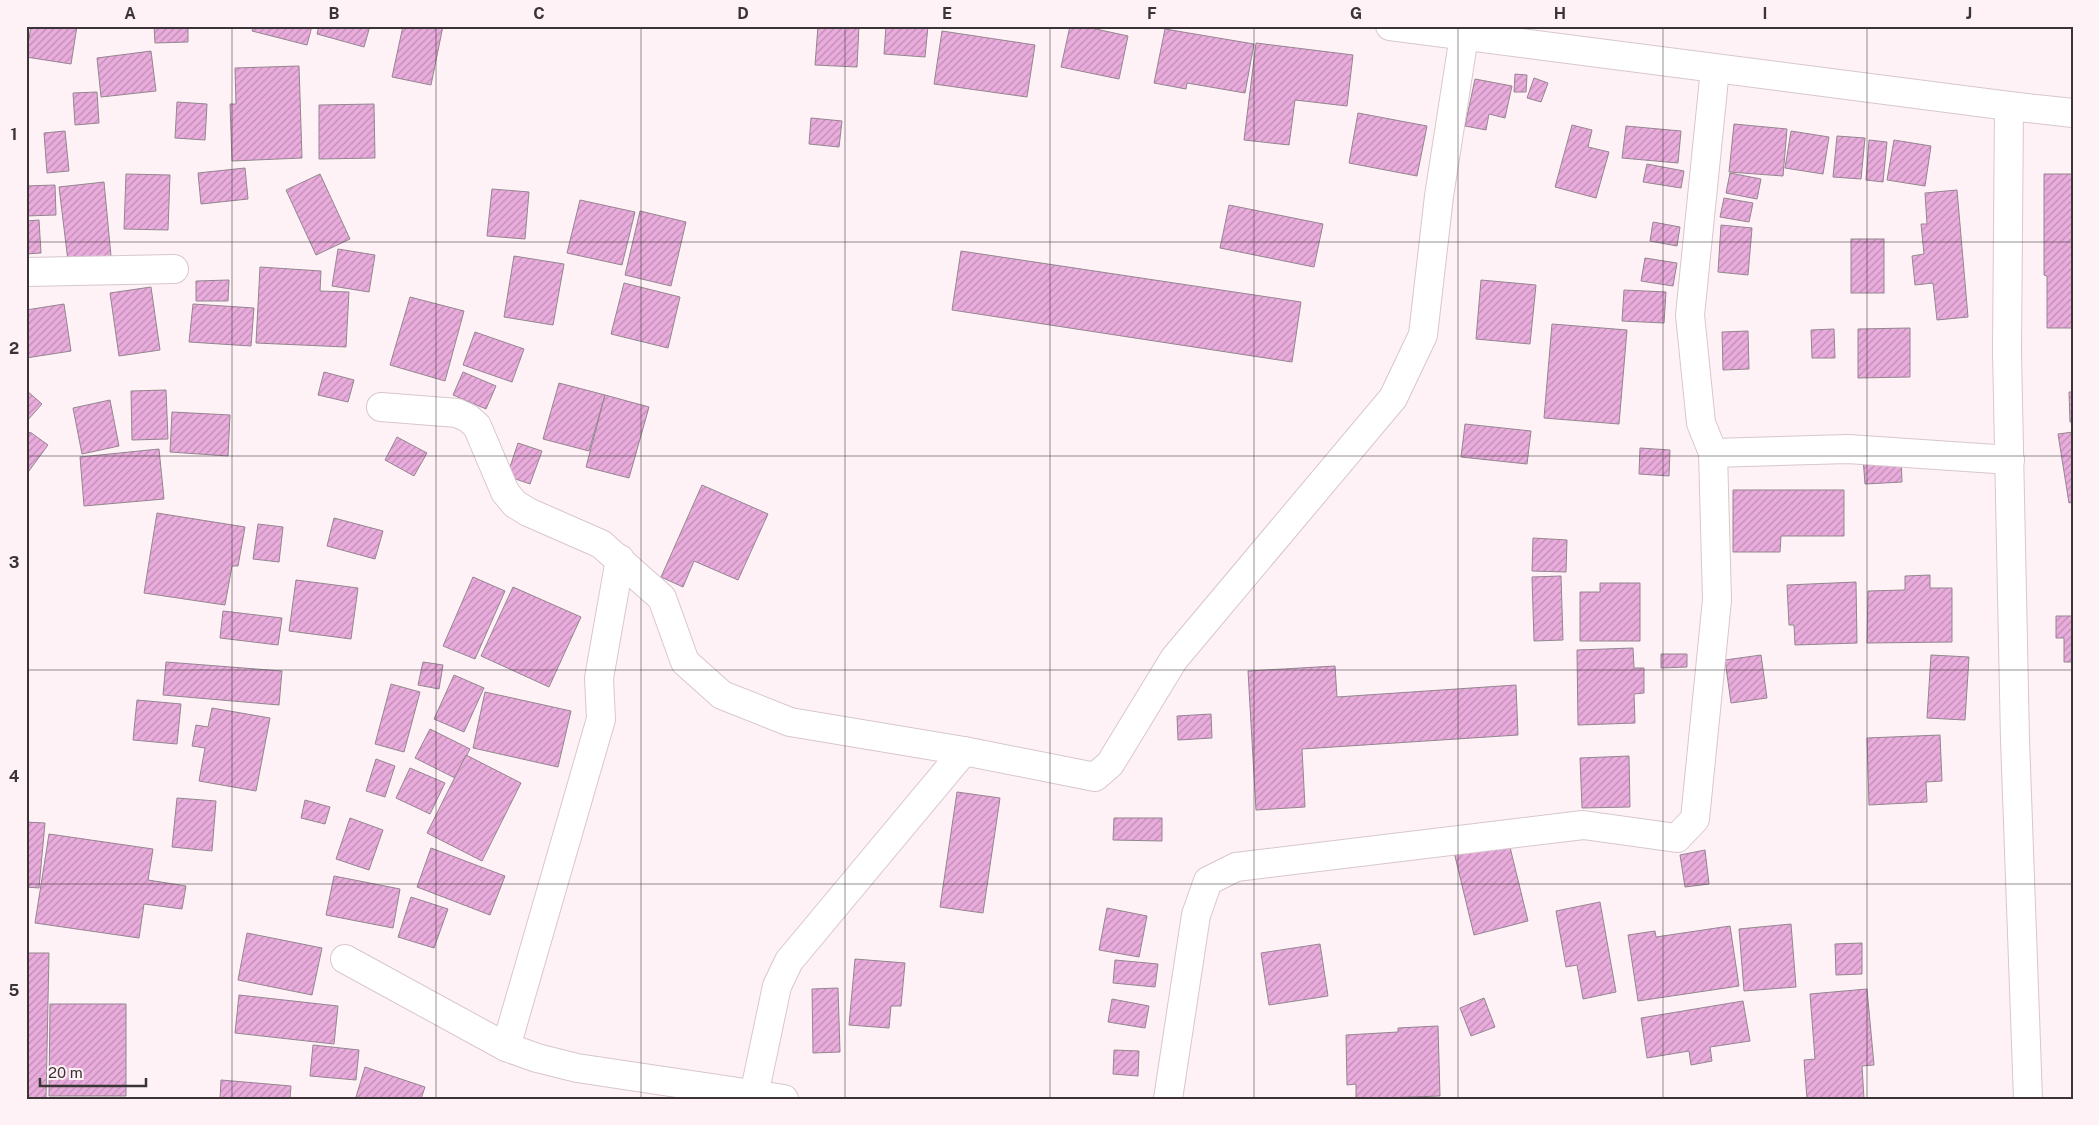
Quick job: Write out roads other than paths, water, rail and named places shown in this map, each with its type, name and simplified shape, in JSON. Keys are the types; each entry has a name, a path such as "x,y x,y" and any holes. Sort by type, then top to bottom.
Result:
{"street":[{"path":"1390,26 1715,69 2009,106 2073,112"},
{"path":"381,407 457,413 468,418 476,426 505,492 515,504 528,512 601,544 620,559 662,598 685,662 722,694 790,722 964,751 1095,777 1110,764 1174,659 1393,398 1423,336 1439,196 1464,36"},
{"path":"1168,1099 1196,915 1208,881 1236,867 1583,825 1677,838 1695,818 1717,600 1713,453 1701,423 1690,315 1715,69"},
{"path":"2009,106 2006,352 2015,740 2028,1099"},
{"path":"26,272 174,269"},
{"path":"1713,453 1848,449 2010,460"},
{"path":"506,1047 601,719 599,678 620,559"},
{"path":"754,1095 777,986 789,961 964,751"},
{"path":"345,959 506,1047 537,1058 577,1068 784,1099"}]}
